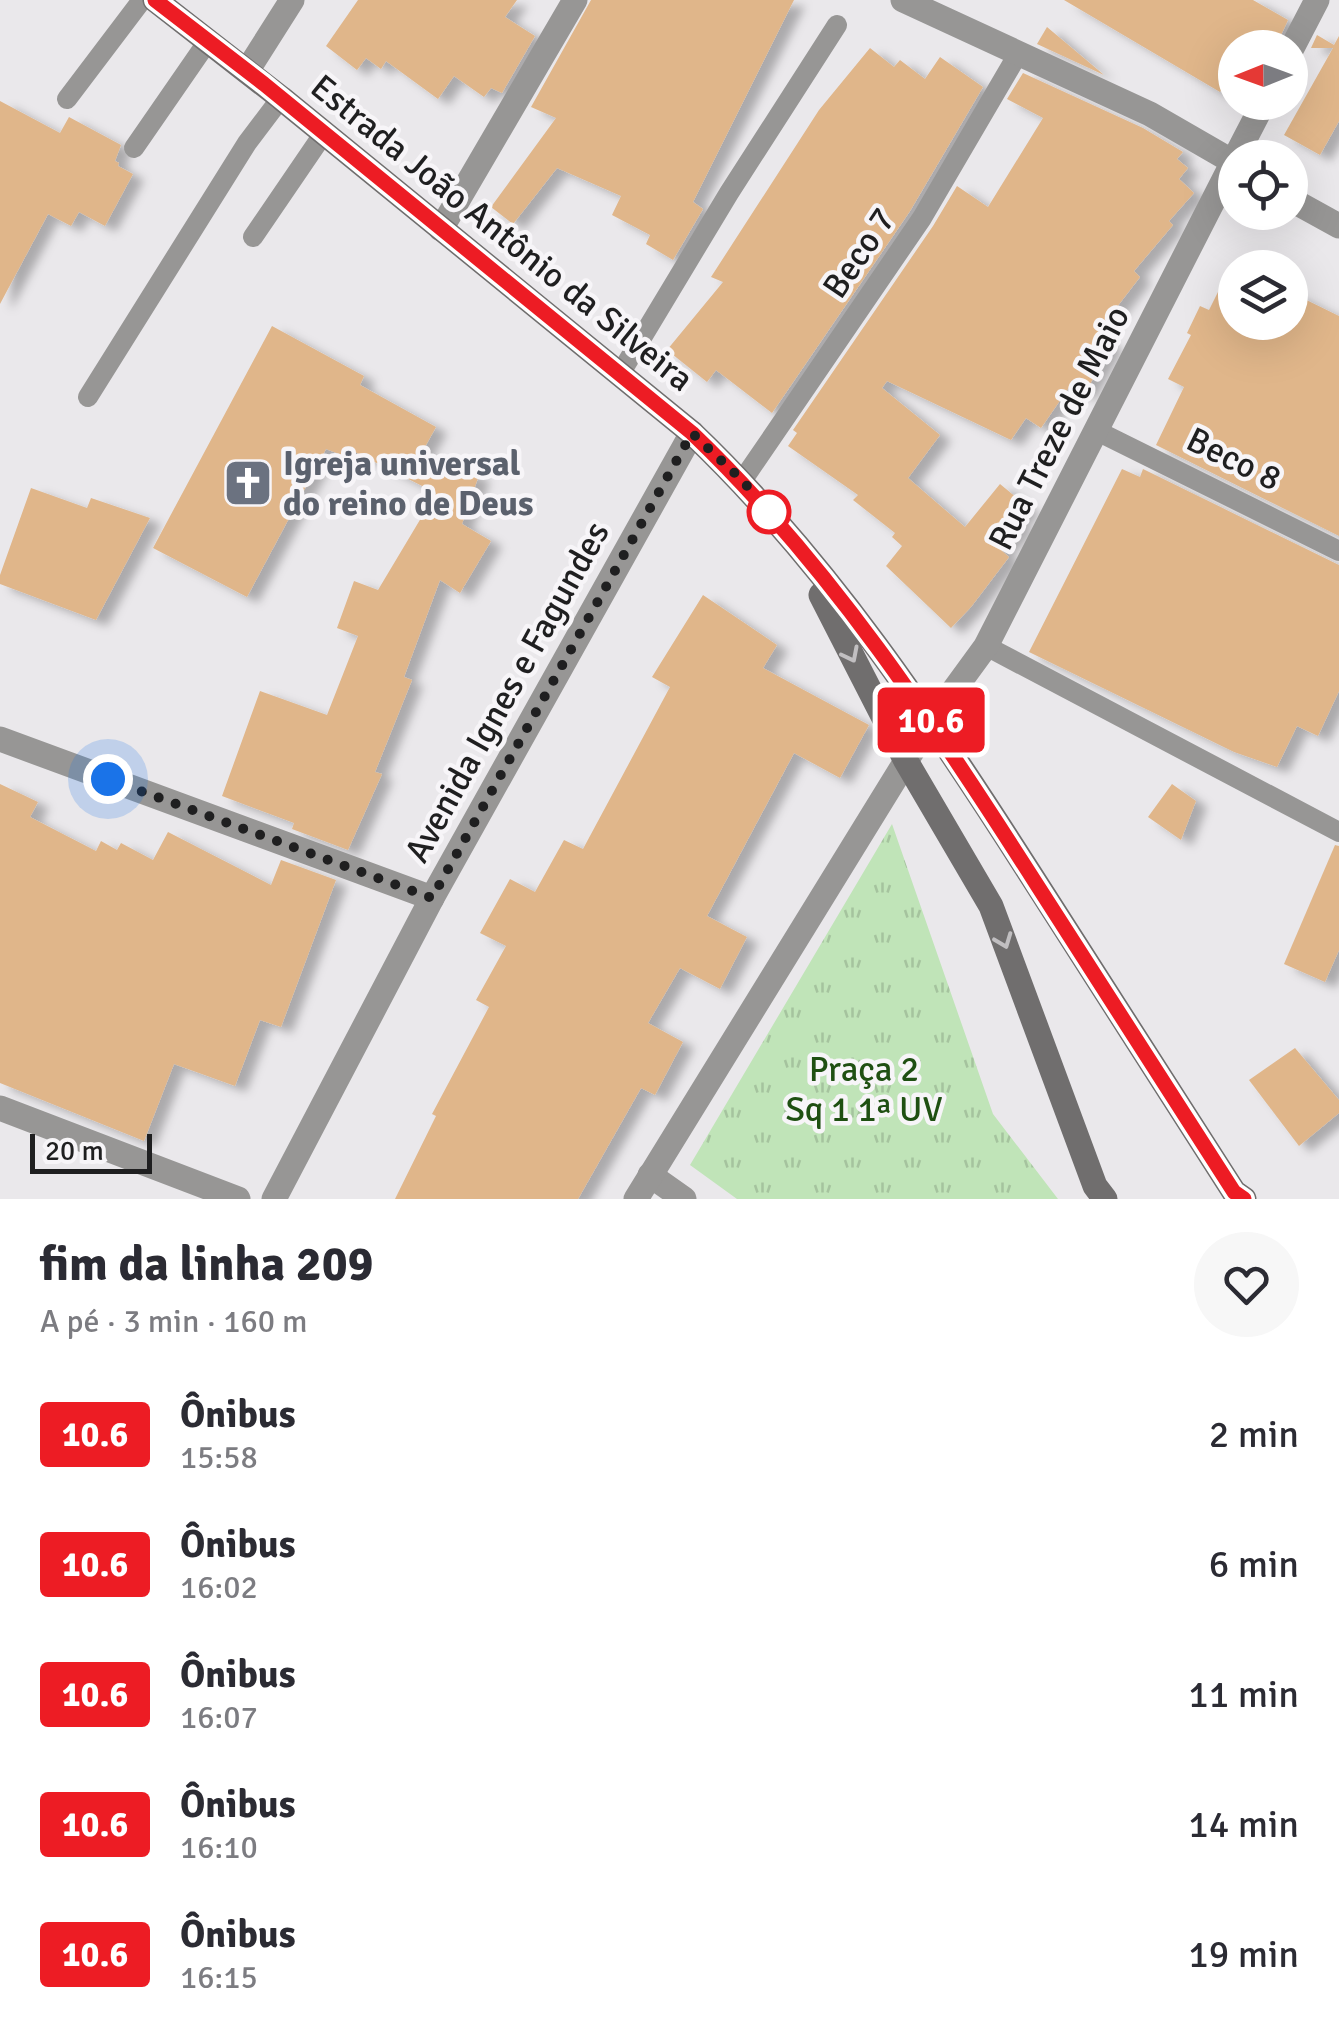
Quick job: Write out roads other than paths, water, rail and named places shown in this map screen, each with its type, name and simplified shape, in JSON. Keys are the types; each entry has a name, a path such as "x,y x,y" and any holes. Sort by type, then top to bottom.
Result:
{"main road":[{"name":"Estrada João Antônio da Silveira","path":"155,0 247,70 620,374 742,480 932,720 1234,1192 1244,1199"},
{"name":"Estrada João Antônio da Silveira","path":"791,538 906,761 991,906 1094,1186 1105,1199"}],"street":[{"path":"247,70 292,0"},
{"path":"441,229 574,0"},
{"path":"903,0 1150,114 1218,151"},
{"path":"1301,30 1316,0"},
{"name":"Rua Treze de Maio","path":"636,1199 906,761 986,646 1218,193"},
{"path":"1308,208 1339,226"},
{"name":"Avenida Ignes e Fagundes","path":"274,1199 432,898 692,433"},
{"path":"0,739 432,898"},
{"path":"0,1108 238,1199"},
{"path":"650,1175 684,1199"}],"lane":[{"path":"67,99 142,0"},
{"path":"620,374 838,25"},
{"path":"134,148 208,40"},
{"name":"Beco 7","path":"742,480 922,218 1018,54"},
{"path":"88,397 248,143 281,98"},
{"path":"253,237 324,133"},
{"name":"Beco 8","path":"1097,431 1339,551"},
{"path":"986,646 1339,832"}],"place":[{"name":"Igreja universal do reino de Deus","path":"248,483"}],"park label":[{"name":"Praça 2 Sq 1 1ª UV","path":"864,1089"}]}
